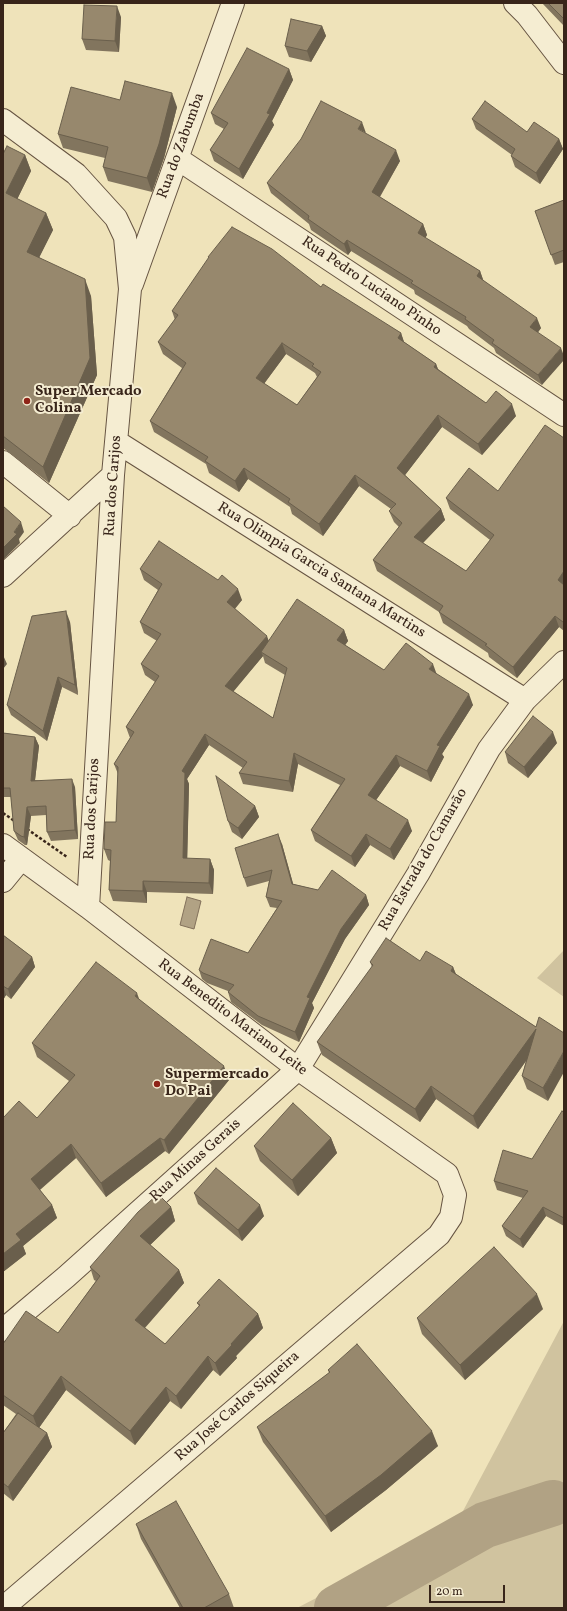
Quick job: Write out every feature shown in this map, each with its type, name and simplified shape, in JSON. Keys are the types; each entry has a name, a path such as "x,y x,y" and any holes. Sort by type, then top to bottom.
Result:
{"street":[{"name":"Rua do Zabumba","path":"130,289 233,3"},
{"path":"515,3 527,15 564,63"},
{"name":"Rua dos Carijos","path":"3,120 76,174 116,218 125,237 130,289 113,475 88,907"},
{"name":"Rua Pedro Luciano Pinho","path":"178,159 564,415"},
{"name":"Rua Olimpia Garcia Santana Martins","path":"117,442 525,700"},
{"path":"3,462 70,516"},
{"path":"3,576 113,475"},
{"name":"Rua Estrada do Camarão","path":"298,1069 418,874 489,749 525,700 564,662"},
{"name":"Rua Benedito Mariano Leite","path":"3,845 88,907 298,1069 447,1174 455,1195"},
{"path":"3,881 21,858"},
{"name":"Rua Minas Gerais","path":"3,1330 66,1277 298,1069"},
{"name":"Rua José Carlos Siqueira","path":"3,1608 439,1235 451,1217 455,1195"}],"path":[{"path":"3,813 90,872"}],"shaded area":[{"path":"187,897 201,901 194,929 180,925"},
{"path":"564,950 564,997 537,978"},
{"path":"564,1321 564,1608 297,1608 455,1526"}],"building":[{"path":"548,3 564,3 564,19"},
{"path":"84,5 117,6 115,41 82,39"},
{"path":"291,19 322,26 307,51 285,46"},
{"path":"247,48 289,69 267,113 270,114 239,169 210,150 228,123 211,113"},
{"path":"125,81 172,93 159,144 147,178 103,167 108,147 58,134 71,87 120,100"},
{"path":"321,101 362,122 358,129 396,150 372,192 423,224 418,233 480,271 477,276 537,318 530,327 561,348 538,375 492,343 494,340 465,319 466,317 411,283 413,281 347,240 344,244 308,219 309,216 267,183 301,139"},
{"path":"485,101 527,132 534,122 559,139 536,173 511,156 515,149 472,119"},
{"path":"7,146 25,155 6,193 46,213 27,252 85,279 90,358 43,467 3,436 3,154"},
{"path":"564,200 564,250 551,255 535,211"},
{"path":"232,227 272,249 321,287 323,284 401,333 398,338 436,364 434,367 486,403 496,391 512,404 478,444 438,415 397,468 441,509 414,537 466,571 494,535 446,498 469,468 498,491 545,425 564,438 564,571 558,580 564,585 564,622 555,616 513,667 485,645 487,644 439,612 443,606 373,560 402,523 389,511 396,504 355,475 319,524 288,502 290,499 244,468 235,481 205,461 208,457 150,421 186,363 158,342 178,315 172,311 208,257","holes":["282,343 314,364 312,366 321,372 297,405 256,378"]},
{"path":"3,506 21,522 14,532 17,534 3,548"},
{"path":"159,541 218,580 222,575 238,589 227,602 267,636 225,686 273,718 287,668 261,652 297,599 344,630 337,640 384,670 406,643 433,664 429,669 469,694 437,745 440,746 427,771 396,755 368,795 408,820 390,849 366,834 351,856 311,830 345,779 294,753 289,781 239,773 247,762 205,734 182,771 185,773 183,858 210,859 209,883 143,881 143,891 109,890 111,850 104,849 105,822 116,822 118,767 114,764 134,732 126,727 159,676 141,664 161,634 140,622 162,584 140,569"},
{"path":"66,611 75,685 58,677 43,731 7,705 32,616"},
{"path":"533,716 553,732 524,767 505,752"},
{"path":"3,733 35,737 31,781 72,779 75,830 47,832 46,806 27,807 24,837 14,831 10,788 3,788"},
{"path":"216,776 255,806 238,828 228,821"},
{"path":"278,834 292,884 318,890 332,870 366,895 341,929 307,997 310,998 295,1032 258,1016 228,992 234,985 199,970 211,939 248,953 282,901 266,897 272,870 244,878 235,848"},
{"path":"3,935 32,957 8,989 3,986"},
{"path":"386,938 420,961 426,951 453,967 451,971 536,1027 539,1017 564,1033 564,1051 543,1088 522,1076 536,1029 473,1116 431,1086 415,1109 317,1042 373,965 370,962"},
{"path":"96,962 137,993 135,996 224,1066 164,1140 160,1138 101,1183 71,1144 31,1179 52,1205 16,1234 21,1240 3,1254 3,1118 19,1101 37,1118 75,1075 32,1043"},
{"path":"293,1103 331,1138 292,1180 254,1146"},
{"path":"562,1111 564,1113 564,1218 543,1207 520,1239 502,1226 528,1191 494,1181 503,1150 532,1159"},
{"path":"216,1168 260,1205 238,1230 194,1193"},
{"path":"158,1194 171,1207 140,1236 179,1270 135,1320 165,1344 200,1305 197,1303 219,1279 258,1314 215,1363 208,1356 176,1396 166,1387 130,1431 61,1376 33,1416 3,1395 3,1344 26,1311 58,1333 100,1276 90,1267 138,1212"},
{"path":"494,1247 537,1294 460,1365 417,1318"},
{"path":"357,1344 432,1431 381,1475 325,1516 257,1427 330,1372 328,1370"},
{"path":"18,1413 47,1433 8,1487 3,1483 3,1433"},
{"path":"176,1501 229,1594 204,1608 183,1608 136,1524"}],"waterway":[{"path":"337,1608 485,1525 553,1503"}],"place":[{"name":"Super Mercado Colina","path":"27,401"},
{"name":"Supermercado Do Pai","path":"157,1084"}]}
